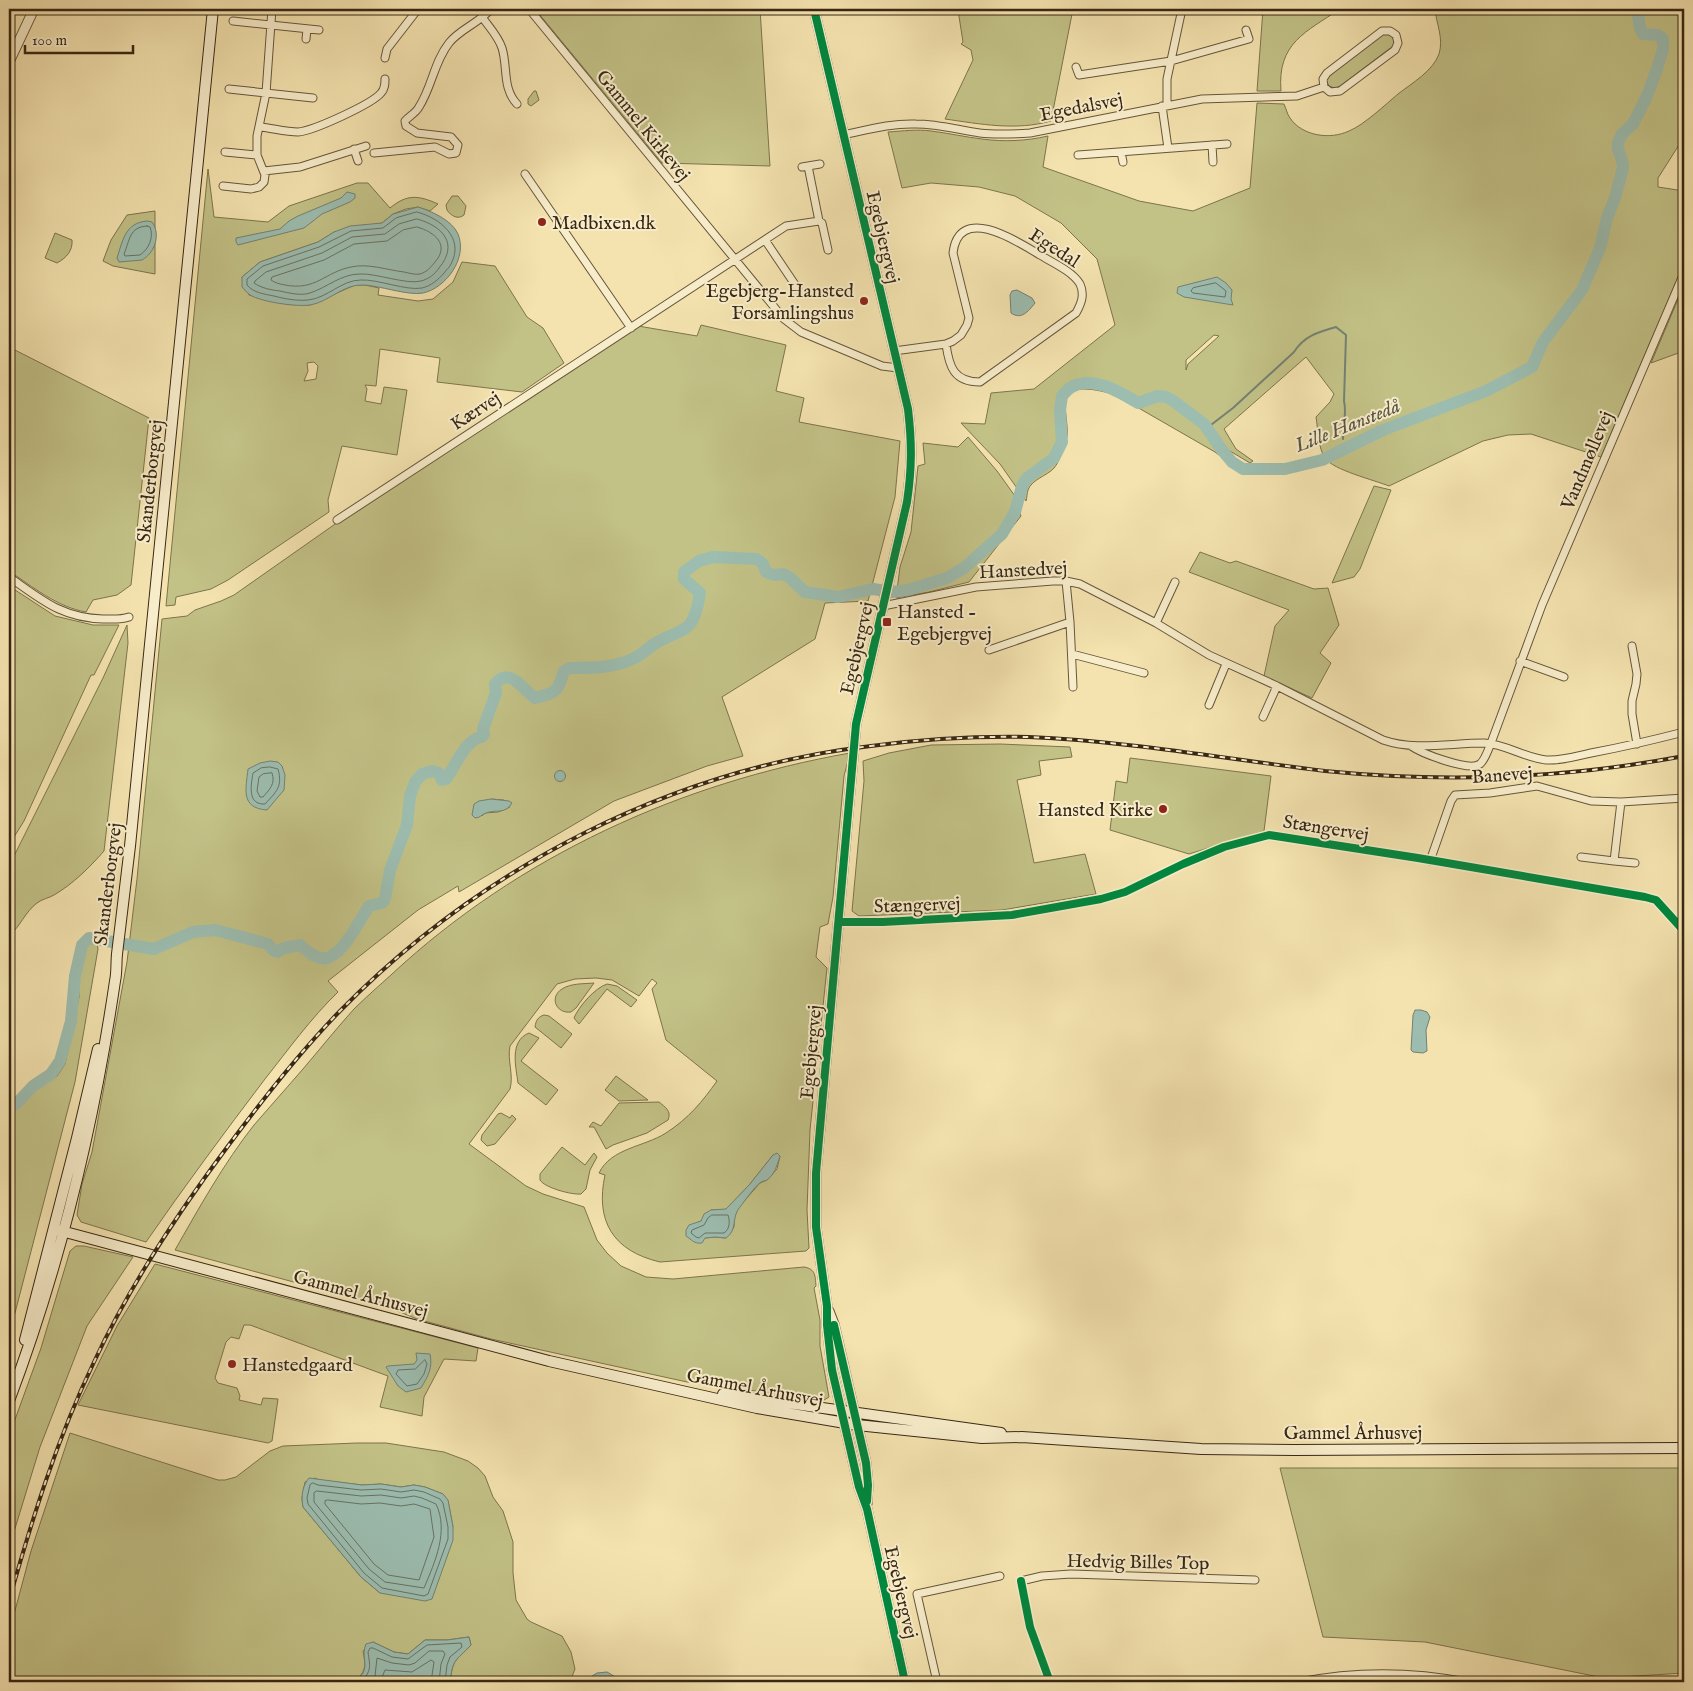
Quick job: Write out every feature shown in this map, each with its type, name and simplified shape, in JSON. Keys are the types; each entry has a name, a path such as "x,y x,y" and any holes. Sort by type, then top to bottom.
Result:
{"main road":[{"name":"Skanderborgvej","path":"9,1400 84,1150 97,1089 116,978 213,9"},
{"name":"Gammel Århusvej","path":"59,1230 549,1361 757,1408 857,1425 982,1438 1022,1437 1201,1449 1684,1448"},
{"name":"Gammel Århusvej","path":"660,1386 1022,1437"}],"street":[{"path":"9,62 34,9"},
{"path":"223,186 255,188 264,182 264,170 257,155 266,93 272,9"},
{"path":"385,58 387,49 418,9"},
{"path":"374,153 435,147 449,154 456,154 458,145 451,137 417,133 405,123 406,119 418,110 440,57 449,43 456,35 482,18 491,9"},
{"name":"Gammel Kirkevej","path":"529,9 784,319 801,332 882,366 898,368"},
{"name":"Egebjergvej","path":"814,9 908,409 911,440 912,471 907,502 856,724 816,1173 816,1227 827,1306 832,1370 859,1487 867,1509 905,1682"},
{"path":"1168,148 1165,106 1167,79 1182,9"},
{"path":"482,18 502,46 510,97 517,104"},
{"path":"233,20 319,30"},
{"path":"306,39 307,29"},
{"path":"1076,67 1078,75 1171,61 1249,39 1246,30"},
{"name":"Egedalsvej","path":"1382,31 1390,31 1396,35 1398,43 1395,50 1340,92 1330,92 1324,88 1323,79 1327,73 1382,31"},
{"path":"260,126 298,132 311,129 378,97 384,90 385,79"},
{"name":"Egedalsvej","path":"844,135 888,125 914,123 1005,135 1030,133 1202,99 1297,96 1324,88"},
{"path":"229,89 313,98"},
{"path":"1078,155 1227,144"},
{"path":"1212,145 1214,162"},
{"path":"264,170 300,167 366,146"},
{"path":"354,149 358,161"},
{"path":"225,152 257,155"},
{"path":"1121,152 1123,162"},
{"path":"820,164 805,167 819,221 822,222 828,250"},
{"path":"526,174 631,328"},
{"path":"735,260 786,226 819,221"},
{"name":"Egedal","path":"970,228 989,229 1018,242 1074,277 1081,286 1083,296 1076,313 980,382 971,382 962,378 953,370 948,358 946,344 961,335 967,326 969,318 953,253 957,238 970,228"},
{"path":"766,240 798,289"},
{"name":"Kærvej","path":"337,520 735,260"},
{"name":"Vandmøllevej","path":"1491,743 1545,596 1684,273"},
{"path":"894,351 946,344"},
{"path":"9,577 51,607 78,617 101,619 130,617"},
{"path":"1066,580 1073,687"},
{"name":"Hanstedvej","path":"884,602 976,587 1066,580 1096,591 1226,664 1277,686 1382,740 1395,744 1411,746 1491,743 1538,759 1549,760 1638,744 1684,732"},
{"path":"1156,623 1175,582"},
{"path":"989,650 1070,622"},
{"path":"1632,646 1636,679 1632,714 1638,744"},
{"path":"1072,654 1144,672"},
{"path":"1520,661 1564,677"},
{"path":"1209,705 1226,664"},
{"path":"1263,717 1277,686"},
{"name":"Hanstedvej","path":"1411,746 1422,753 1479,766 1491,743"},
{"name":"Banevej","path":"1430,861 1451,801 1455,795 1490,793 1537,786 1591,801 1621,802 1684,798"},
{"path":"1614,861 1621,802"},
{"name":"Stængervej","path":"839,922 884,922 1012,915 1101,900 1125,892 1183,864 1224,848 1269,835 1645,897 1656,900 1684,931"},
{"path":"1581,857 1635,863"},
{"name":"Egebjergvej","path":"827,1306 834,1324 866,1463 868,1485 867,1509"},
{"name":"Hedvig Billes Top","path":"1050,1682 1030,1627 1021,1582 1042,1576 1071,1574 1255,1580"},
{"path":"937,1682 917,1594 1000,1576"},
{"path":"1299,1682 1353,1674 1392,1674 1441,1677 1466,1682"}],"shaded area":[{"path":"535,9 760,9 770,166 662,163"},
{"path":"955,9 1073,9 1051,121 1025,126 1011,126 945,119 973,60 971,50 961,44 963,42 958,10"},
{"path":"1263,9 1340,9 1305,32 1289,50 1281,75 1281,91 1257,91"},
{"path":"1435,9 1684,9 1684,137 1658,178 1658,187 1684,191 1684,263 1601,457 1531,434 1508,435 1483,441 1389,486 1364,478 1336,467 1323,454 1316,417 1330,402 1334,394 1306,357 1224,429 1236,449 1253,461 1250,463 1230,451 1223,458 1116,395 1087,389 1071,392 1065,408 1067,435 1060,458 1054,468 1030,486 1026,501 1000,464 961,423 985,424 991,393 1034,389 1115,325 1097,259 1061,223 1015,196 979,187 931,183 902,188 888,132 926,130 999,140 1023,140 1048,136 1043,167 1139,201 1193,211 1250,188 1257,103 1284,104 1295,124 1317,135 1342,134 1368,119 1422,76 1432,66 1439,54 1441,42","holes":["1214,335 1219,336 1188,364 1186,370 1186,360"]},
{"path":"1381,33 1391,33 1395,40 1393,46 1340,86 1335,88 1329,86 1326,80 1327,76"},
{"path":"536,91 539,100 531,106 528,104 528,99"},
{"path":"208,169 214,217 268,222 289,206 357,183 368,183 390,208 402,200 413,197 438,204 430,211 418,207 406,209 393,214 382,223 334,232 318,242 260,262 242,277 249,295 286,304 310,305 355,285 365,285 379,288 378,295 418,301 433,299 453,282 462,262 495,266 527,317 543,328 564,363 522,392 437,382 440,358 380,349 376,386 365,385 367,389 365,401 381,404 384,387 407,390 397,455 342,446 328,500 329,512 228,580 211,589 176,597 175,605 166,606","holes":["314,362 318,366 316,379 304,381 308,371 307,363"]},
{"path":"452,196 458,196 466,206 464,215 455,217 447,210 446,205"},
{"path":"155,211 155,274 113,266 103,261 111,240 127,215"},
{"path":"55,233 72,240 68,254 57,263 45,258"},
{"path":"1684,285 1684,351 1651,363"},
{"path":"701,325 786,345 776,391 804,398 799,422 900,441 895,497 868,601 825,603 815,639 722,697 743,756 707,766 614,801 459,892 458,886 418,910 328,981 338,992 309,1023 265,1079 204,1160 146,1242 81,1222 77,1215 82,1184 92,1152 127,962 137,879 162,619 187,616 195,610 234,595 338,522 638,326 697,336","holes":["491,799 504,800 510,807 498,812 485,813 482,816"]},
{"path":"9,347 149,418 131,585 117,595 93,600 86,612 55,601 9,571"},
{"path":"968,437 1015,496 1021,516 969,582 896,598 900,567 911,532 918,466 925,464 923,443 958,447"},
{"path":"1374,486 1391,490 1360,569 1354,577 1332,583"},
{"path":"1200,552 1230,563 1236,561 1314,589 1328,588 1339,625 1320,653 1331,663 1312,698 1264,676 1275,626 1289,610 1189,572"},
{"path":"9,586 55,616 93,625 119,625 94,675 91,675 24,821 9,845"},
{"path":"127,625 128,643 104,851 68,886 33,907 9,936 9,866 103,678"},
{"path":"1000,744 1070,747 1072,757 1039,761 1041,775 1017,780 1034,863 1085,854 1096,894 1002,910 859,916 852,911 864,781 863,761 889,753 931,745"},
{"path":"850,753 844,776 833,897 828,924 820,927 816,957 827,968 810,1130 807,1210 809,1248 806,1251 660,1262 630,1250 619,1242 611,1232 603,1206 605,1175 599,1173 604,1165 620,1153 657,1138 682,1122 717,1081 666,1040 652,989 657,983 652,979 639,996 612,980 596,978 575,979 557,984 510,1046 510,1089 469,1144 526,1186 543,1194 584,1207 597,1240 607,1253 621,1266 646,1277 673,1279 804,1267 811,1269 816,1286 814,1288 820,1320 820,1346 829,1397 824,1400 687,1382 491,1339 417,1319 364,1301 175,1250 222,1170 254,1125 354,1009 441,932 493,894 548,860 605,830 664,805 725,784 787,766","holes":["773,1155 780,1156 777,1169 767,1180 760,1183 738,1208 734,1217 734,1227 726,1238 705,1238 696,1223 701,1221 711,1210 726,1210"]},
{"path":"1130,758 1271,776 1264,831 1189,854 1110,830 1116,781 1127,783"},
{"path":"88,942 97,943 98,949 75,1082 9,1336 9,1111 13,1110 34,1090 57,1076 65,1064 79,997 81,961"},
{"path":"594,983 571,1012 558,1008 555,1000 558,992 562,989 573,985"},
{"path":"607,984 617,986 637,1000 631,1007 607,989 579,1024 574,1018 580,1008 593,993"},
{"path":"544,1015 549,1016 572,1034 561,1048 535,1027 538,1019"},
{"path":"529,1033 539,1038 521,1061 558,1090 546,1105 518,1083 515,1062 516,1048 523,1037"},
{"path":"616,1076 648,1100 619,1101 605,1090"},
{"path":"659,1102 666,1108 669,1114 668,1120 647,1133 606,1149 594,1127 589,1127 593,1122 601,1126 619,1103"},
{"path":"501,1113 510,1118 512,1115 516,1119 495,1144 487,1146 481,1140 482,1135 498,1114"},
{"path":"562,1147 585,1165 594,1153 597,1157 590,1170 586,1189 581,1194 547,1186 540,1180 540,1174"},
{"path":"76,1246 84,1246 133,1257 87,1326 40,1447 9,1548 9,1436 41,1348 70,1251"},
{"path":"155,1264 478,1348 476,1361 444,1359 424,1397 422,1416 380,1407 388,1376 250,1325 244,1325 239,1339 231,1337 226,1342 215,1378 218,1383 237,1388 240,1396 239,1400 261,1405 263,1398 278,1399 272,1441 268,1443 78,1405 117,1326"},
{"path":"70,1433 218,1480 236,1477 270,1451 283,1446 386,1443 444,1452 468,1461 485,1476 493,1497 503,1511 513,1542 513,1573 516,1600 527,1619 562,1636 571,1652 575,1669 570,1682 450,1682 454,1664 471,1645 469,1637 425,1640 408,1654 394,1652 373,1642 363,1651 364,1668 355,1682 9,1682 9,1633 31,1551","holes":["315,1478 362,1485 381,1484 401,1487 414,1485 425,1487 443,1494 448,1501 453,1527 380,1593 361,1577 303,1507 302,1498 305,1482"]},
{"path":"1280,1468 1684,1468 1684,1673 1604,1678 1425,1642 1323,1637"}],"water":[{"path":"347,192 355,194 355,198 322,214 304,228 238,245 236,242 236,238 280,229 298,216 341,198"},
{"path":"418,207 435,214 451,224 458,234 460,243 460,253 453,271 440,285 432,290 417,294 369,285 356,285 317,303 296,305 255,298 242,287 242,277 260,262 318,242 334,232 350,226 382,223 393,214"},
{"path":"147,221 152,222 156,232 155,243 150,253 142,260 119,262 117,258 126,233 134,225"},
{"path":"1217,277 1232,290 1231,299 1233,305 1184,297 1177,293 1178,287"},
{"path":"1017,290 1032,298 1035,303 1027,312 1018,316 1011,313 1010,295 1012,291"},
{"path":"278,762 282,766 285,775 284,790 267,810 252,806 247,796 246,784 248,769 260,763"},
{"path":"558,771 562,771 565,776 564,780 558,781 555,778 555,774"},
{"path":"491,799 512,803 506,809 489,812 477,818 472,815 474,804"},
{"path":"1415,1010 1427,1012 1430,1017 1426,1030 1427,1051 1423,1053 1411,1050"},
{"path":"777,1153 780,1156 774,1172 770,1178 758,1185 737,1211 730,1235 726,1238 705,1238 702,1243 697,1243 686,1236 686,1230 689,1225 701,1221 704,1214 711,1210 726,1209 750,1184 773,1155"},
{"path":"416,1353 430,1354 428,1376 421,1388 406,1392 398,1386 386,1367 414,1364 417,1360"},
{"path":"309,1478 362,1485 381,1484 401,1487 414,1485 443,1494 448,1500 453,1527 453,1540 432,1599 425,1601 380,1593 361,1577 303,1507 303,1492"},
{"path":"469,1637 471,1645 454,1664 450,1682 355,1682 364,1670 366,1644 373,1642 394,1652 408,1654 425,1640"},
{"path":"607,1672 624,1682 582,1682 597,1673"}],"waterway":[{"name":"Lille Hanstedå","path":"9,1108 17,1103 33,1086 51,1074 60,1061 71,1021 75,976 82,945 89,938 154,949 193,932 215,930 268,944 277,952 284,948 300,945 320,958 327,958 335,954 349,939 369,906 382,903 385,899 390,870 407,825 410,796 415,782 422,774 432,771 439,773 442,780 446,779 461,754 471,742 482,737 496,693 495,684 500,679 511,678 535,698 542,696 552,693 558,688 564,671 570,668 614,665 631,660 654,644 686,628 694,617 700,593 684,579 684,572 699,561 713,557 757,559 763,564 766,572 774,575 783,574 789,577 805,592 838,597 873,589 892,592 908,590 947,578 964,568 1002,534 1015,512 1022,486 1027,478 1054,458 1062,442 1060,410 1062,396 1070,388 1078,384 1087,383 1105,386 1138,403 1158,396 1166,397 1204,424 1232,462 1243,469 1285,469 1322,460 1383,430 1486,391 1532,367 1543,342 1582,290 1600,248 1607,218 1615,198 1623,168 1618,143 1622,134 1633,124 1647,96 1663,49 1663,39 1658,35 1643,34 1640,28 1637,9"},
{"path":"1207,428 1233,408 1307,338 1336,327 1346,335 1343,439"}],"railway":[{"path":"9,1601 46,1480 68,1420 94,1362 123,1305 155,1251 228,1146 310,1043 340,1011 395,959 454,912 517,870 583,834 652,802 724,777 797,758 871,746 930,740 1009,737 1066,739 1140,746 1325,771 1371,775 1461,778 1505,777 1594,770 1684,756"}],"cycle path":[{"path":"814,9 908,409 910,433 911,467 907,502 856,724 816,1173 816,1227 827,1306 832,1370 859,1487 867,1509 905,1682"},
{"path":"839,922 883,922 1012,915 1101,899 1125,892 1224,847 1269,835 1418,858 1645,897 1656,900 1684,931"},
{"path":"834,1325 866,1463 867,1501"},
{"path":"1021,1581 1030,1627 1050,1682"}],"place":[{"name":"Madbixen.dk","path":"542,222"},
{"name":"Egebjerg-Hansted Forsamlingshus","path":"864,301"},
{"name":"Hansted - Egebjergvej","path":"887,622"},
{"name":"Hansted Kirke","path":"1163,809"},
{"name":"Hanstedgaard","path":"232,1364"}]}
